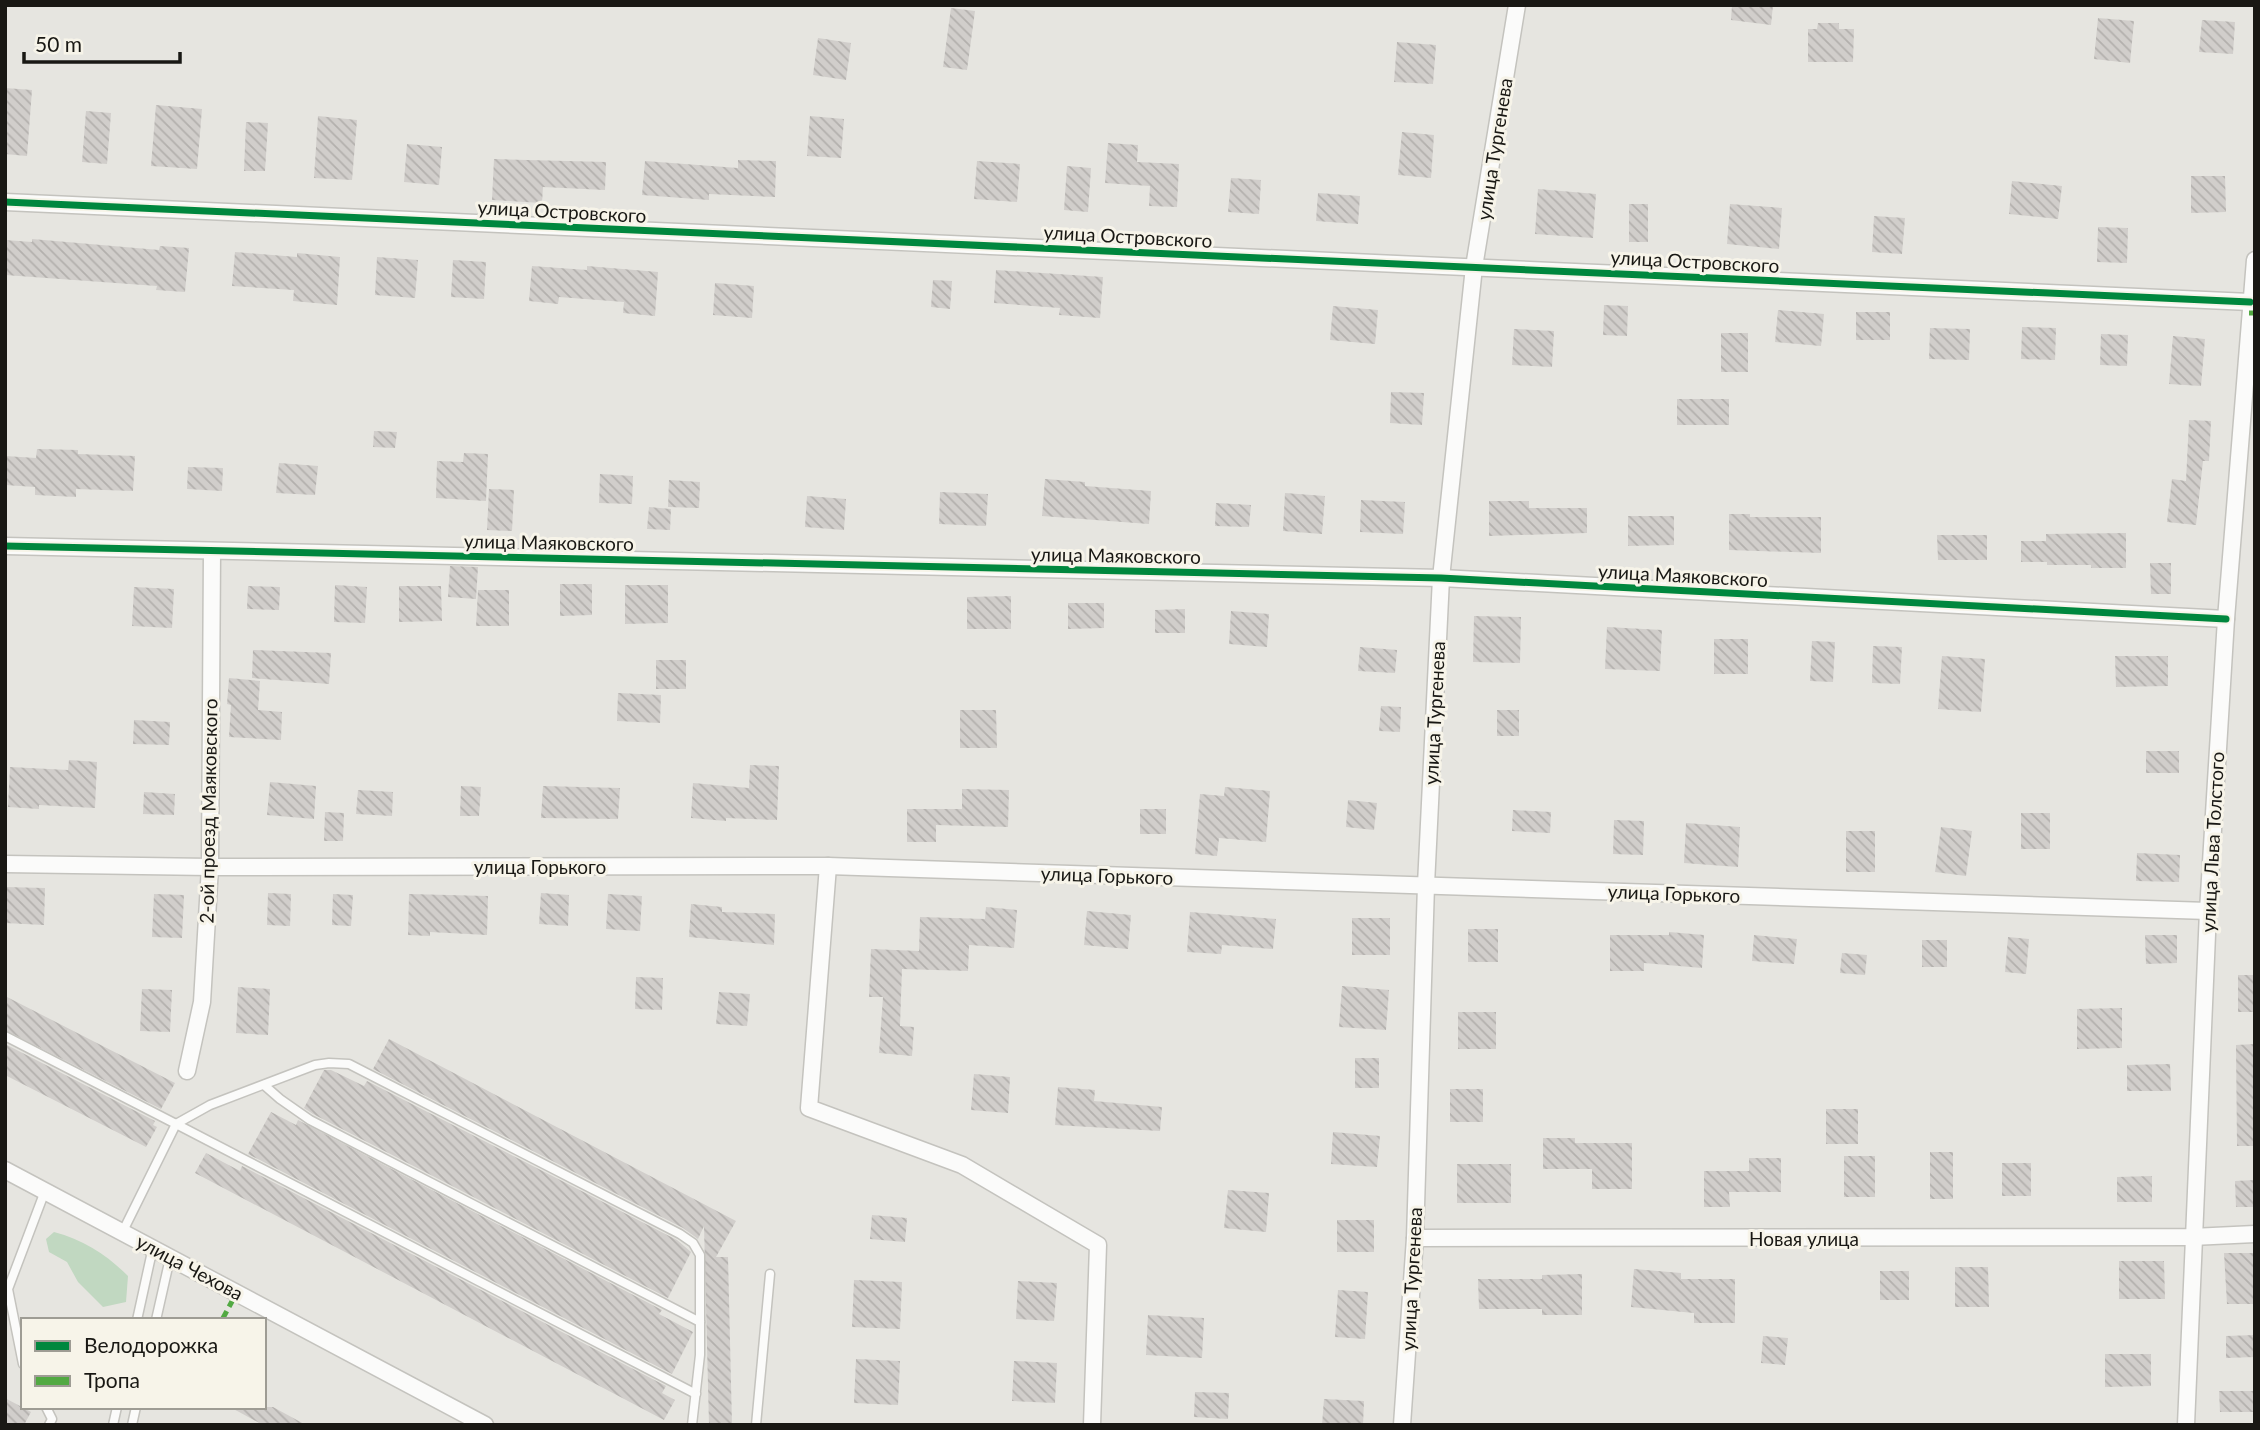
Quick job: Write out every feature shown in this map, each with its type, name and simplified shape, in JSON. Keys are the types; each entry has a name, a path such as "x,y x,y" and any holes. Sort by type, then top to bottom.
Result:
{"street":[{"name":"улица Тургенева","path":"1402,1425 1415,1238 1426,885 1441,578 1474,267 1517,5"},
{"name":"улица Островского","path":"5,202 2250,302"},
{"name":"улица Льва Толстого","path":"2186,1425 2208,911 2226,619 2255,260"},
{"name":"улица Маяковского","path":"5,546 1441,578 2226,619"},
{"name":"2-ой проезд Маяковского","path":"187,1070 201,1002 210,867 212,551"},
{"name":"улица Горького","path":"5,864 210,867 828,866 2208,911"},
{"path":"828,866 808,1108 962,1165 1098,1245 1092,1425"},
{"name":"улица Чехова","path":"5,1170 485,1425"},
{"name":"Новая улица","path":"1415,1238 2192,1237 2255,1234"}],"lane":[{"path":"5,1036 696,1394"},
{"path":"123,1231 176,1124 210,1105 315,1065 349,1064 693,1243 700,1255 700,1355 692,1425"},
{"path":"264,1085 310,1120 700,1322"},
{"path":"21,1354 8,1289 46,1191"},
{"path":"137,1318 153,1247"},
{"path":"156,1318 170,1256"},
{"path":"756,1425 770,1274"},
{"path":"47,1409 52,1419 49,1425"}],"green space":[{"path":"54,1232 94,1249 128,1276 126,1302 103,1307 78,1282 67,1262 49,1252 46,1239"}],"building":[{"path":"1732,5 1773,5 1771,25 1731,20"},
{"path":"951,8 975,11 967,70 943,67"},
{"path":"2098,18 2134,21 2130,63 2094,59"},
{"path":"2202,20 2235,22 2233,54 2199,52"},
{"path":"1818,23 1839,23 1839,29 1854,29 1853,62 1808,62 1808,29 1817,29"},
{"path":"818,38 851,43 846,80 813,75"},
{"path":"1397,42 1436,45 1433,84 1394,82"},
{"path":"5,88 32,90 27,156 5,154"},
{"path":"156,105 202,109 197,169 151,166"},
{"path":"86,111 111,113 107,164 82,162"},
{"path":"318,116 357,120 352,180 314,178"},
{"path":"810,116 844,119 841,158 807,156"},
{"path":"246,122 268,123 265,171 244,171"},
{"path":"1402,132 1434,135 1431,178 1398,175"},
{"path":"1108,143 1138,145 1137,162 1179,164 1177,207 1149,206 1150,186 1105,183"},
{"path":"407,144 442,147 439,185 404,182"},
{"path":"494,159 606,162 605,190 543,187 542,203 492,200"},
{"path":"738,160 776,161 775,197 709,194 709,200 642,195 645,161 738,168"},
{"path":"977,161 1020,164 1017,202 974,199"},
{"path":"1067,166 1091,168 1088,212 1064,210"},
{"path":"2191,176 2225,176 2226,212 2191,213"},
{"path":"1231,178 1261,180 1259,214 1228,212"},
{"path":"2012,181 2062,186 2058,219 2009,214"},
{"path":"1538,189 1596,194 1593,238 1535,234"},
{"path":"1318,193 1360,196 1358,224 1316,221"},
{"path":"1629,204 1648,204 1648,242 1629,242"},
{"path":"1730,204 1782,208 1779,249 1727,244"},
{"path":"1874,216 1905,218 1902,254 1872,252"},
{"path":"2098,227 2128,228 2127,263 2097,262"},
{"path":"32,239 159,250 160,246 189,248 185,292 156,290 157,286 5,275 5,240 32,242"},
{"path":"235,252 340,257 337,305 293,301 294,290 232,286"},
{"path":"377,257 418,260 415,298 375,295"},
{"path":"453,260 486,262 484,299 451,297"},
{"path":"532,266 587,270 587,266 658,272 655,316 623,313 624,302 559,297 558,304 529,301"},
{"path":"996,270 1103,277 1100,318 1059,315 1060,308 994,303"},
{"path":"933,280 952,281 950,309 931,307"},
{"path":"715,283 754,286 752,318 713,315"},
{"path":"1604,305 1628,306 1627,336 1603,335"},
{"path":"1333,306 1378,310 1375,344 1330,340"},
{"path":"1778,310 1824,314 1821,346 1775,342"},
{"path":"1856,312 1890,312 1890,340 1856,340"},
{"path":"2022,327 2056,328 2055,360 2021,359"},
{"path":"1930,328 1970,329 1969,360 1929,359"},
{"path":"1514,329 1554,331 1552,367 1512,365"},
{"path":"1721,333 1748,333 1748,372 1721,372"},
{"path":"2101,334 2128,335 2127,366 2100,365"},
{"path":"2173,336 2205,339 2201,386 2169,384"},
{"path":"1391,392 1424,393 1422,425 1390,423"},
{"path":"1677,399 1729,399 1729,425 1677,425"},
{"path":"2189,420 2211,421 2209,461 2203,461 2196,525 2167,522 2172,479 2186,481"},
{"path":"374,431 397,432 395,448 373,447"},
{"path":"37,449 135,456 133,491 76,489 76,497 35,495 35,487 5,485 5,456 36,458"},
{"path":"464,453 488,454 486,501 436,498 437,461 463,462"},
{"path":"279,463 318,466 315,495 276,493"},
{"path":"188,467 223,468 222,491 187,489"},
{"path":"600,474 633,476 632,504 599,503"},
{"path":"1045,479 1085,482 1085,486 1151,491 1149,524 1042,516"},
{"path":"669,480 700,482 699,508 668,507"},
{"path":"489,489 514,490 512,531 487,530"},
{"path":"940,492 988,494 986,526 939,524"},
{"path":"1285,493 1325,496 1322,534 1283,531"},
{"path":"807,496 846,499 844,530 805,527"},
{"path":"1361,500 1405,502 1403,534 1360,532"},
{"path":"1489,501 1529,501 1529,508 1587,508 1587,533 1489,536"},
{"path":"1216,503 1251,505 1249,527 1215,526"},
{"path":"649,507 671,509 670,530 647,529"},
{"path":"1729,514 1750,514 1750,517 1821,517 1821,553 1729,550"},
{"path":"1628,516 1674,516 1674,545 1628,546"},
{"path":"2126,533 2126,568 2021,562 2021,541 2046,541 2046,534"},
{"path":"1937,535 1987,535 1987,560 1938,560"},
{"path":"2150,563 2171,563 2171,594 2151,594"},
{"path":"450,566 478,567 476,599 448,597"},
{"path":"560,584 592,584 592,615 560,616"},
{"path":"335,585 367,587 365,623 334,622"},
{"path":"625,585 668,585 668,623 625,624"},
{"path":"248,586 280,587 279,610 247,609"},
{"path":"399,586 441,586 442,621 399,622"},
{"path":"134,587 174,589 172,628 132,626"},
{"path":"478,590 509,590 509,626 476,626"},
{"path":"1011,596 1011,629 967,629 967,597"},
{"path":"1068,603 1104,603 1104,628 1068,629"},
{"path":"1185,609 1185,633 1155,633 1155,610"},
{"path":"1231,611 1269,614 1267,647 1229,644"},
{"path":"1474,616 1521,617 1520,663 1473,662"},
{"path":"1607,627 1662,630 1660,671 1605,669"},
{"path":"1714,639 1748,639 1748,674 1714,674"},
{"path":"1812,641 1835,642 1833,682 1810,681"},
{"path":"1873,646 1902,647 1900,684 1872,683"},
{"path":"1360,647 1397,650 1395,673 1358,671"},
{"path":"253,650 331,653 329,684 252,678"},
{"path":"1942,656 1985,659 1981,712 1938,709"},
{"path":"2115,656 2168,656 2168,686 2116,687"},
{"path":"656,660 686,660 686,689 656,689"},
{"path":"229,678 260,681 258,710 282,712 281,740 229,737"},
{"path":"618,693 661,695 660,723 617,721"},
{"path":"1381,706 1401,707 1400,732 1379,731"},
{"path":"960,710 996,710 997,748 960,748"},
{"path":"1497,710 1519,710 1519,736 1497,736"},
{"path":"134,720 170,722 169,745 133,744"},
{"path":"2146,751 2179,751 2179,773 2146,773"},
{"path":"69,760 97,762 95,808 39,805 39,809 8,807 10,767 68,770"},
{"path":"750,765 779,766 777,820 726,818 726,821 691,818 693,783 749,788"},
{"path":"270,782 316,786 314,819 267,815"},
{"path":"461,786 481,787 479,816 460,816"},
{"path":"543,786 620,788 618,819 541,818"},
{"path":"1225,787 1270,791 1266,842 1219,838 1217,856 1195,854 1200,794 1224,796"},
{"path":"962,789 1009,790 1008,827 936,825 936,842 907,842 907,809 962,809"},
{"path":"358,790 393,792 392,816 356,814"},
{"path":"144,792 175,794 174,815 143,814"},
{"path":"1348,800 1377,803 1374,830 1346,827"},
{"path":"1140,809 1166,809 1166,834 1140,834"},
{"path":"1513,810 1551,812 1550,833 1512,831"},
{"path":"325,812 344,813 343,841 324,841"},
{"path":"2021,813 2050,813 2050,849 2021,849"},
{"path":"1614,820 1644,821 1643,855 1613,854"},
{"path":"1686,823 1740,827 1738,867 1684,863"},
{"path":"1941,827 1972,831 1966,876 1935,872"},
{"path":"1846,831 1875,831 1875,872 1846,872"},
{"path":"2137,853 2180,855 2179,882 2136,881"},
{"path":"5,887 45,888 44,925 5,923"},
{"path":"268,893 291,894 290,926 267,925"},
{"path":"541,893 569,895 568,926 539,924"},
{"path":"154,894 184,895 182,938 152,937"},
{"path":"333,894 353,895 351,926 332,925"},
{"path":"409,894 488,896 487,935 430,932 430,936 408,935"},
{"path":"608,894 642,896 640,931 606,929"},
{"path":"691,904 722,907 722,912 775,914 774,945 689,937"},
{"path":"986,907 1017,910 1014,948 969,945 968,971 902,969 900,1026 914,1027 912,1056 879,1053 883,997 869,997 871,949 919,951 920,917 985,919"},
{"path":"1087,911 1131,915 1128,949 1084,945"},
{"path":"1190,912 1276,919 1273,949 1222,945 1221,954 1187,952"},
{"path":"1352,918 1390,918 1390,955 1352,955"},
{"path":"1468,929 1498,929 1498,962 1468,962"},
{"path":"1669,932 1704,935 1702,968 1644,963 1644,971 1610,971 1610,935 1669,935"},
{"path":"1754,935 1797,939 1794,964 1752,961"},
{"path":"2145,935 2177,935 2177,963 2146,964"},
{"path":"2008,937 2029,939 2026,974 2005,972"},
{"path":"1922,940 1947,940 1947,967 1922,967"},
{"path":"1842,953 1867,955 1865,975 1840,973"},
{"path":"2238,975 2255,975 2255,1012 2238,1012"},
{"path":"636,977 663,978 662,1010 635,1009"},
{"path":"1342,986 1389,990 1386,1030 1339,1027"},
{"path":"238,987 270,989 268,1035 236,1033"},
{"path":"142,989 172,990 170,1032 140,1031"},
{"path":"719,992 750,994 747,1026 716,1024"},
{"path":"5,996 175,1083 161,1109 5,1030"},
{"path":"2122,1008 2122,1048 2077,1049 2077,1009"},
{"path":"1458,1012 1496,1012 1496,1049 1458,1049"},
{"path":"389,1039 736,1221 716,1257 728,1257 732,1425 709,1425 704,1226 698,1239 683,1228 373,1069"},
{"path":"5,1044 155,1121 153,1125 157,1127 146,1147 5,1075"},
{"path":"2255,1044 2255,1146 2237,1146 2236,1045"},
{"path":"1355,1058 1379,1058 1379,1088 1355,1088"},
{"path":"2170,1064 2171,1091 2127,1091 2127,1065"},
{"path":"324,1070 331,1070 364,1086 367,1081 677,1240 691,1252 668,1298 313,1114 304,1108"},
{"path":"974,1074 1010,1077 1008,1113 971,1110"},
{"path":"1058,1087 1095,1090 1094,1101 1162,1107 1160,1131 1055,1125"},
{"path":"1450,1089 1483,1089 1483,1122 1450,1122"},
{"path":"1826,1109 1858,1109 1858,1144 1826,1144"},
{"path":"271,1112 296,1125 298,1120 662,1310 659,1314 693,1332 672,1374 248,1154"},
{"path":"1333,1132 1380,1136 1377,1167 1331,1164"},
{"path":"1543,1138 1575,1138 1575,1143 1632,1143 1632,1189 1592,1189 1592,1169 1543,1169"},
{"path":"1930,1152 1953,1152 1953,1199 1930,1199"},
{"path":"206,1153 240,1171 242,1166 666,1386 662,1393 675,1400 664,1420 195,1173"},
{"path":"1844,1156 1875,1156 1875,1197 1844,1197"},
{"path":"1749,1158 1781,1158 1781,1192 1729,1192 1730,1207 1704,1207 1704,1171 1749,1171"},
{"path":"2002,1163 2031,1163 2031,1196 2002,1196"},
{"path":"1457,1164 1511,1164 1511,1203 1457,1203"},
{"path":"2152,1176 2152,1202 2117,1202 2117,1177"},
{"path":"2255,1180 2255,1207 2236,1207 2235,1181"},
{"path":"1228,1190 1269,1193 1266,1232 1224,1228"},
{"path":"872,1215 907,1218 905,1242 870,1239"},
{"path":"1337,1220 1374,1220 1374,1252 1337,1252"},
{"path":"2224,1253 2255,1253 2255,1304 2227,1304"},
{"path":"2119,1261 2164,1261 2165,1299 2119,1299"},
{"path":"1955,1267 1988,1267 1989,1307 1955,1307"},
{"path":"1634,1269 1681,1273 1681,1279 1735,1279 1735,1323 1694,1323 1694,1313 1631,1307"},
{"path":"1880,1271 1909,1271 1909,1300 1880,1300"},
{"path":"1582,1274 1582,1315 1542,1315 1542,1309 1479,1309 1478,1279 1542,1279 1542,1275"},
{"path":"854,1280 902,1282 900,1329 852,1327"},
{"path":"1018,1281 1057,1283 1054,1321 1016,1319"},
{"path":"1338,1290 1368,1292 1365,1339 1335,1337"},
{"path":"1148,1315 1204,1318 1202,1358 1146,1355"},
{"path":"2255,1335 2255,1357 2226,1358 2226,1336"},
{"path":"1763,1336 1788,1338 1785,1365 1761,1363"},
{"path":"2105,1354 2151,1354 2151,1386 2105,1387"},
{"path":"856,1359 900,1361 898,1405 854,1403"},
{"path":"1014,1361 1057,1363 1055,1403 1012,1401"},
{"path":"2219,1391 2255,1391 2255,1412 2220,1412"},
{"path":"1195,1392 1229,1393 1228,1419 1194,1417"},
{"path":"5,1398 31,1412 24,1425 5,1425"},
{"path":"1324,1399 1364,1401 1363,1425 1322,1425"},
{"path":"273,1407 306,1425 263,1425 234,1409"}],"marked path":[{"path":"2249,313 2255,313"},
{"path":"223,1318 237,1292"}],"cycle path":[{"path":"5,202 2250,302"},
{"path":"5,546 1441,578 2226,619"}]}
